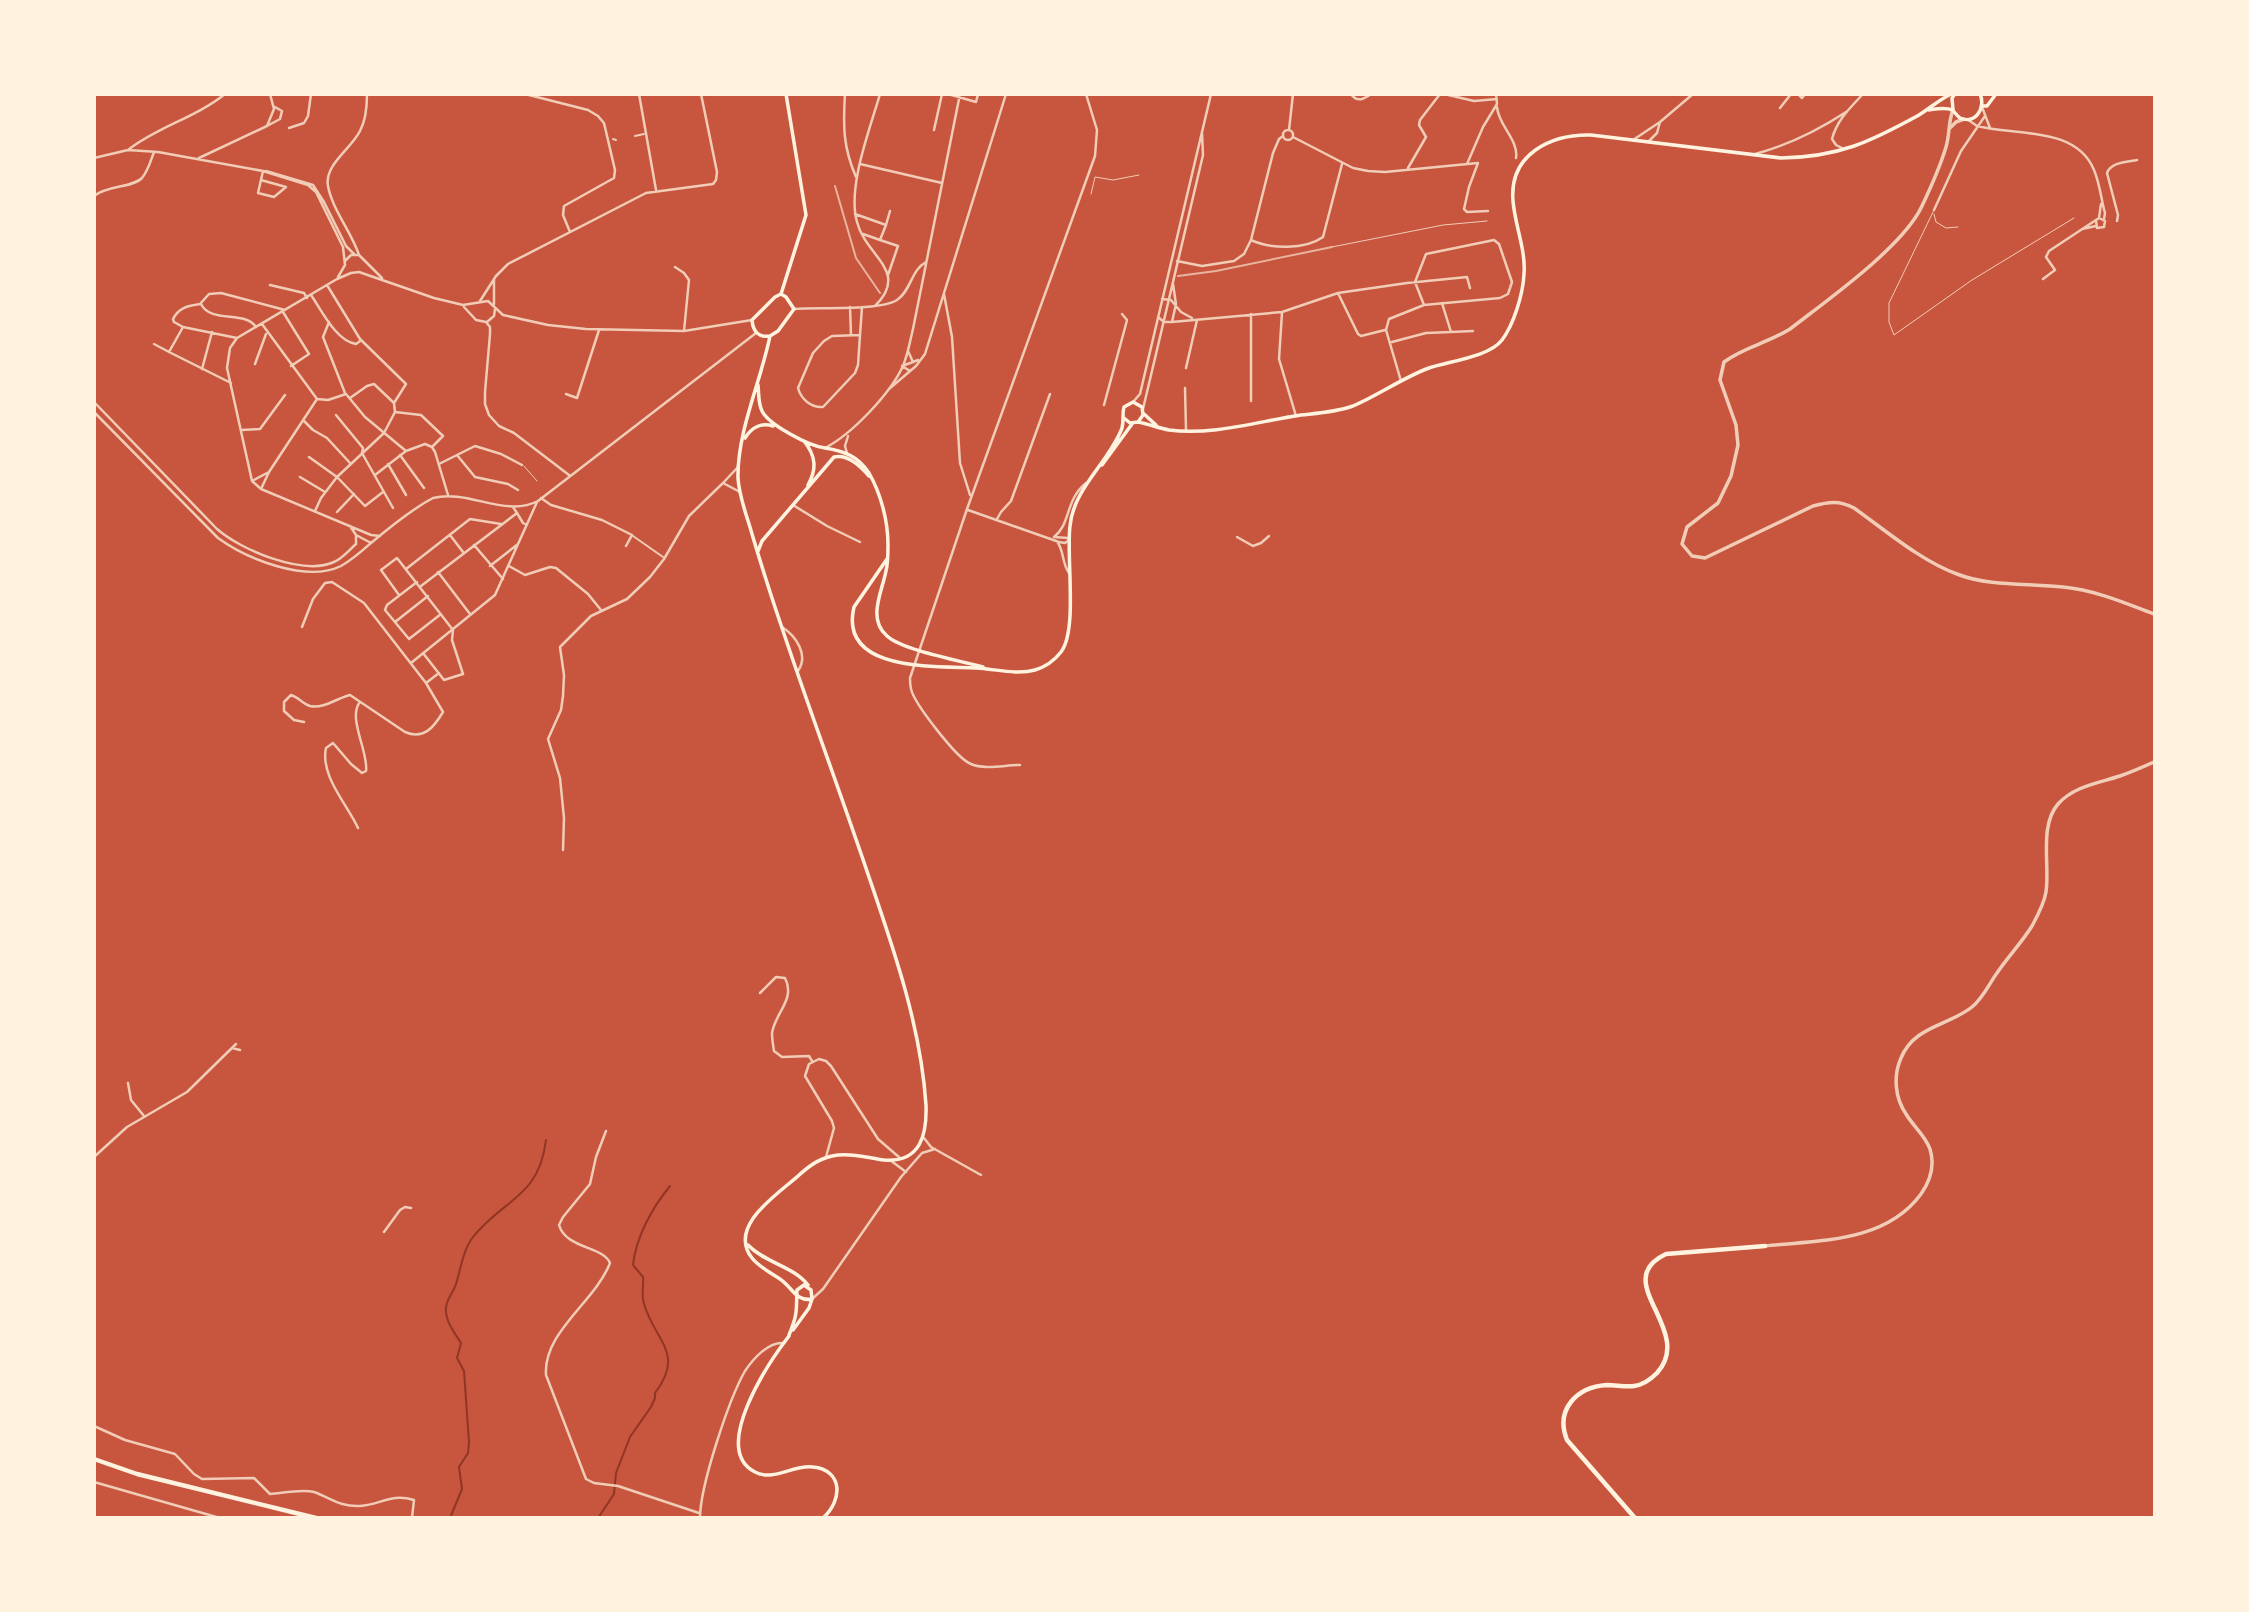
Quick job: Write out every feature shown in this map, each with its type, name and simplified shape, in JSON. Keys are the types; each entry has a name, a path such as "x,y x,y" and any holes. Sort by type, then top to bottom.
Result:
{"highway":[{"path":"1635,1517 1567,1440 1562,1428 1567,1407 1582,1392 1594,1387 1635,1386 1649,1380 1663,1363 1667,1354 1666,1332 1646,1292 1645,1280 1652,1262 1666,1254 1677,1252 1765,1246"},
{"path":"94,1459 137,1474 316,1517"}],"main road":[{"path":"781,294 794,309 778,331 770,336 761,336 756,333 752,320 781,294 806,215 786,94"},
{"path":"1953,94 1953,110 1966,119 1975,117 1996,94"},
{"path":"1124,418 1186,430 1246,425 1341,410 1441,364 1486,352 1503,338 1520,297 1524,274 1512,198 1517,174 1530,154 1564,136 1577,135 1753,155 1807,158 1873,141 1953,94"},
{"path":"1980,94 1982,107"},
{"path":"1927,110 1953,110"},
{"path":"770,336 743,440 738,467 740,492 757,553 797,672 897,958 916,1034 925,1091 927,1128 924,1138 913,1152 900,1158 890,1160 840,1154 826,1157 809,1166 756,1213 749,1223 747,1244 752,1258 784,1282 797,1296 805,1300 812,1299"},
{"path":"758,383 762,411 766,418 803,440 847,453 861,463 873,481 883,507 888,543 877,610 879,626 888,637 907,646 992,669"},
{"path":"1101,467 1121,429 1124,407 1133,402 1140,405 1158,426"},
{"path":"887,559 854,607 852,616 855,632 866,649 882,659 902,663 1033,671 1052,662 1061,652 1068,634 1069,540 1075,505 1143,411"},
{"path":"743,440 750,431 760,425 768,424 782,429"},
{"path":"803,440 811,450 815,468 806,490"},
{"path":"757,553 766,536 829,462 838,456 856,464 873,481"},
{"path":"751,530 759,537 766,536"},
{"path":"747,1244 756,1254 797,1275 810,1288 812,1299 809,1308 763,1374 744,1415 737,1443 741,1460 755,1473 771,1475 807,1466 825,1471 836,1485 838,1494 836,1504 823,1517"},
{"path":"789,1335 797,1317 796,1292 800,1286 810,1288"}],"street":[{"path":"128,150 144,138 189,116 225,94"},
{"path":"267,126 274,106 270,94"},
{"path":"289,128 303,123 308,116 311,94"},
{"path":"357,255 328,190 327,178 332,167 361,130 367,94"},
{"path":"525,94 588,110 604,124 615,170 614,178 564,206 563,215 570,232"},
{"path":"639,94 656,190"},
{"path":"380,536 261,489 252,481 227,360 230,348 237,338 351,273 359,272 383,279 434,298 463,305 475,304 508,264 570,232 656,190 713,184 717,172 701,94"},
{"path":"845,94 843,128 847,153 857,179"},
{"path":"875,306 888,291 888,275 863,234 855,214 860,164 880,94"},
{"path":"934,130 942,94"},
{"path":"948,94 976,102 978,94"},
{"path":"823,448 849,433 887,391 922,359 1006,94"},
{"path":"1020,765 974,766 966,762 941,736 917,701 911,690 912,671 970,499 1095,156 1097,130 1086,94"},
{"path":"1133,402 1140,394 1211,94"},
{"path":"1289,130 1293,94"},
{"path":"1351,94 1360,100 1371,94"},
{"path":"1407,169 1426,136 1419,125 1420,120 1442,94 1474,101 1497,98"},
{"path":"1630,141 1660,122 1693,94"},
{"path":"1780,108 1791,94"},
{"path":"1798,94 1802,98 1805,94"},
{"path":"1845,150 1832,139 1834,129 1863,94"},
{"path":"887,391 902,366 914,329 960,96"},
{"path":"1497,98 1498,116 1518,154 1516,158"},
{"path":"1467,164 1497,98"},
{"path":"199,159 280,119 282,111 274,106"},
{"path":"1982,107 1990,128"},
{"path":"1953,110 1947,146 1921,208 1897,239 1880,257 1790,330 1773,340 1741,350 1724,362 1720,380 1736,425 1738,445 1731,476 1718,503 1687,527 1682,544 1692,556 1705,558 1813,506 1842,502 1938,566 1957,575 1975,580 2083,590 2154,614"},
{"path":"1753,155 1803,138 1846,112"},
{"path":"1934,210 1961,151 1985,116"},
{"path":"1949,130 1956,122 1966,119 1977,126 2059,139 2077,147 2095,172 2105,221 2102,228 2096,226 2076,232"},
{"path":"1648,142 1657,133 1660,122"},
{"path":"1143,411 1203,155 1202,129"},
{"path":"1172,260 1202,266 1234,261 1244,254 1251,240 1273,153 1279,139 1289,130"},
{"path":"1289,130 1293,133 1293,138"},
{"path":"1648,130 1648,142"},
{"path":"635,136 646,133"},
{"path":"1657,133 1665,145"},
{"path":"1283,136 1368,172 1478,163 1464,209 1467,212 1488,211"},
{"path":"94,158 128,150 154,152 263,171 308,185 316,192 343,247 345,263 351,273"},
{"path":"94,196 103,189 138,181 144,176 154,152"},
{"path":"2043,279 2055,270 2046,257 2049,251 2097,219 2117,221 2118,215 2107,173 2109,168 2137,160"},
{"path":"1251,240 1284,246 1323,237 1342,163"},
{"path":"860,164 942,183"},
{"path":"263,171 313,185 346,246 383,279"},
{"path":"261,180 286,187 274,197 258,192 263,171"},
{"path":"2096,226 2102,201"},
{"path":"880,240 890,211"},
{"path":"855,214 886,225"},
{"path":"863,234 898,246 888,275"},
{"path":"1401,381 1387,330 1389,319 1424,305 1500,298 1507,294 1512,282 1502,249 1493,240 1426,254 1415,282 1424,305"},
{"path":"337,279 345,263 357,255"},
{"path":"359,272 363,261"},
{"path":"794,309 875,306 897,300 906,290 916,270 926,262"},
{"path":"674,267 684,272 689,280 684,331"},
{"path":"1158,317 1164,322 1172,322 1282,312 1338,293 1467,277 1470,288"},
{"path":"486,323 494,316 494,279"},
{"path":"1172,322 1176,304 1173,282"},
{"path":"270,285 304,293 307,298"},
{"path":"315,512 325,492 337,477 384,433 395,412 394,403 406,384 361,340 327,285"},
{"path":"237,338 183,327 174,323 173,319 177,312 200,304 209,294 221,293 284,311 309,354 291,366"},
{"path":"1338,293 1358,334 1361,336 1387,330"},
{"path":"944,294 952,337 960,463 970,499 979,513"},
{"path":"311,295 347,343 356,344 361,340"},
{"path":"1162,299 1169,299 1181,312 1196,320"},
{"path":"480,301 488,301 503,315 537,323 599,330 684,331 752,320"},
{"path":"1442,303 1451,332"},
{"path":"200,304 210,313 249,321 256,327"},
{"path":"474,316 475,304"},
{"path":"463,305 480,322 490,327 485,392 489,415 499,426 514,433 569,475"},
{"path":"860,335 832,336 813,353 798,388 804,400 823,407 855,373 858,365 862,306"},
{"path":"850,307 851,335"},
{"path":"1282,312 1279,359 1296,416"},
{"path":"1104,405 1126,324 1126,317 1122,314"},
{"path":"1251,314 1251,401"},
{"path":"1186,368 1196,320"},
{"path":"329,322 323,337 346,394 365,417 406,451"},
{"path":"261,324 317,399 328,400 346,394"},
{"path":"169,352 183,327"},
{"path":"566,394 578,398 599,330"},
{"path":"1390,343 1426,333 1474,331"},
{"path":"202,369 212,332"},
{"path":"255,364 267,333"},
{"path":"94,412 218,538 244,554 287,568 321,571 343,565 426,501 448,495 513,507 527,507 756,333"},
{"path":"154,344 231,383"},
{"path":"907,350 913,362"},
{"path":"902,366 922,359"},
{"path":"902,366 910,372"},
{"path":"350,398 373,384 394,403"},
{"path":"1185,388 1186,430"},
{"path":"998,519 1011,501 1050,394"},
{"path":"241,430 260,429 285,395"},
{"path":"261,489 269,472 317,399"},
{"path":"94,402 218,529 243,547 293,563 323,565 343,556 356,544 356,535"},
{"path":"395,412 421,415 443,436 432,447"},
{"path":"336,415 363,448 362,453 393,508"},
{"path":"304,421 327,438 351,464"},
{"path":"847,453 845,446 849,433"},
{"path":"374,477 406,451 425,444 432,447 448,495"},
{"path":"439,464 475,446 522,465"},
{"path":"400,455 424,488"},
{"path":"457,455 475,477 508,484 518,490"},
{"path":"309,457 337,477 365,506 383,492"},
{"path":"388,464 406,495"},
{"path":"563,850 564,818 560,779 548,739 561,710 563,696 564,675 559,650 586,620 635,593 657,570 689,516 738,467"},
{"path":"252,481 269,472"},
{"path":"300,477 325,492"},
{"path":"1054,539 1062,530 1073,497 1092,479"},
{"path":"723,483 740,492"},
{"path":"337,512 354,494"},
{"path":"411,663 495,595 540,499"},
{"path":"540,499 551,505 602,520 632,535 665,558"},
{"path":"793,505 860,542"},
{"path":"513,507 527,525"},
{"path":"967,509 1063,543 1069,540"},
{"path":"421,586 517,513"},
{"path":"406,569 470,519 502,524"},
{"path":"350,526 356,535 371,543"},
{"path":"450,535 464,553"},
{"path":"626,546 632,535"},
{"path":"1237,537 1253,546 1269,536"},
{"path":"1054,539 1062,549 1064,566 1069,573"},
{"path":"490,566 519,543"},
{"path":"474,545 503,579"},
{"path":"400,594 381,570 397,558 453,630 453,640 463,674 444,680 423,653"},
{"path":"509,566 525,575 550,567 556,568 588,594 601,610"},
{"path":"438,572 471,615"},
{"path":"302,627 313,598 325,583 332,582 364,603 426,683 443,712 433,727 425,733 409,734 350,695 324,705 311,706 295,695 290,695 284,702 284,711 295,720 304,722"},
{"path":"417,582 387,605 385,610 409,639 442,613"},
{"path":"395,622 429,596"},
{"path":"782,627 793,636 801,653 802,666 797,672"},
{"path":"426,683 439,673"},
{"path":"358,828 330,779 325,753 326,748 333,743 357,769 362,773 366,771 367,764 360,744 356,716 356,706 360,702"},
{"path":"1765,1246 1848,1237 1869,1232 1882,1226 1915,1201 1929,1181 1931,1151 1924,1136 1905,1114 1900,1101 1896,1088 1901,1058 1909,1044 1924,1031 1973,1006 2031,928 2040,912 2046,892 2048,826 2056,806 2064,797 2081,788 2154,762"},
{"path":"760,993 776,976 785,978 788,995 772,1032 774,1051 782,1057 802,1055 813,1060"},
{"path":"94,1157 111,1138 187,1092 236,1044"},
{"path":"232,1048 240,1050"},
{"path":"826,1157 834,1128 805,1076 813,1060 823,1059 831,1066 878,1139 900,1158"},
{"path":"128,1083 131,1100 144,1116"},
{"path":"606,1131 590,1184 563,1217 559,1226 565,1236 606,1256 610,1263 597,1288 552,1344 545,1370 583,1474 593,1483 618,1486 700,1515 710,1467 743,1375 769,1346 783,1343"},
{"path":"924,1138 935,1149 981,1175"},
{"path":"812,1299 823,1289 906,1172 922,1153 935,1149"},
{"path":"890,1160 906,1172"},
{"path":"384,1232 400,1210 411,1208"},
{"path":"810,1288 823,1289"},
{"path":"94,1426 138,1444 175,1454 202,1479 254,1478 270,1494 312,1492 348,1506 364,1506 390,1497 403,1497 414,1500 412,1517"},
{"path":"94,1482 220,1517"}],"lane":[{"path":"1091,194 1095,177 1113,180 1139,175"},
{"path":"1934,210 1934,219 1939,225 1946,228 1958,227"},
{"path":"1934,210 1893,293 1888,310 1894,335 1972,280 2074,218"},
{"path":"1332,247 1443,225 1487,221"},
{"path":"522,465 537,481"}],"waterway":[{"path":"450,1518 462,1489 459,1467 468,1453 469,1442 464,1371 457,1358 461,1343 447,1319 447,1303 473,1237 528,1186 542,1159 546,1140"},
{"path":"598,1518 614,1494 616,1473 630,1437 651,1407 668,1368 665,1348 644,1304 643,1277 633,1265 646,1223 670,1186"}],"railway":[{"path":"835,186 856,258 880,293"},
{"path":"1178,276 1216,271 1332,247"}]}
